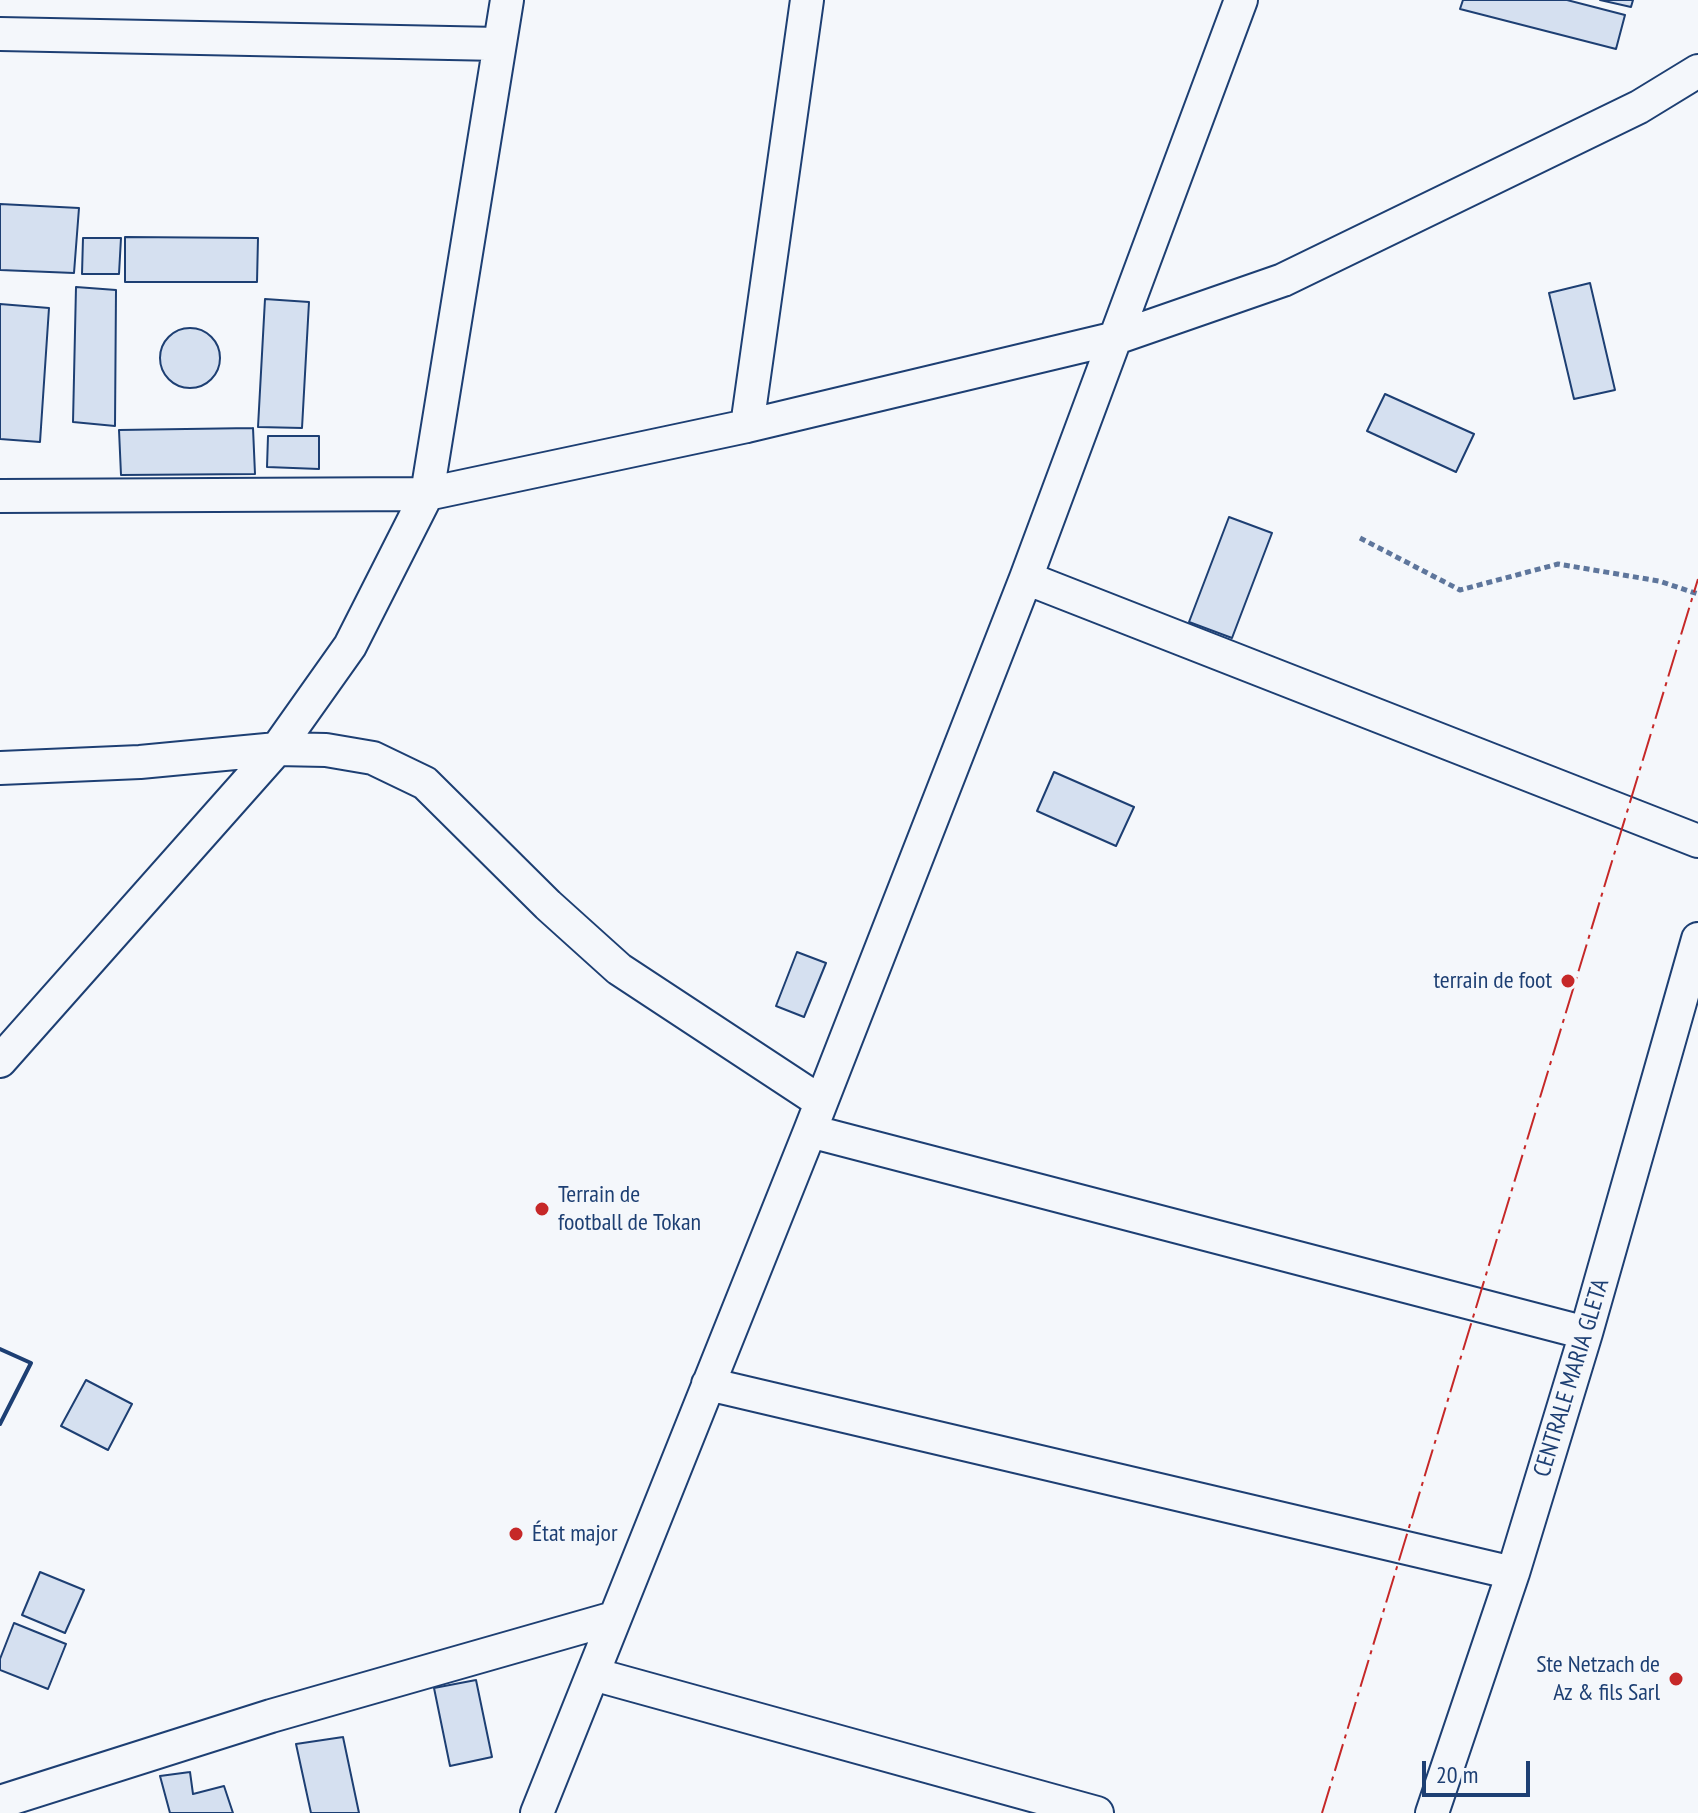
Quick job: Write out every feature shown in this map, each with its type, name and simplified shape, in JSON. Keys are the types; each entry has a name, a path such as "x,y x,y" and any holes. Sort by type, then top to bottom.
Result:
{"street":[{"path":"0,1061 277,749 350,646 427,494 507,0"},
{"path":"747,426 807,0"},
{"path":"537,1813 1026,578 1241,0"},
{"path":"0,34 499,44"},
{"path":"0,496 427,494 747,426 1116,338 1283,280 1639,107 1698,71"},
{"path":"1026,578 1698,841"},
{"path":"0,768 140,762 277,749 326,750 373,758 425,783 548,905 619,969 815,1116 1586,1333"},
{"name":"CENTRALE MARIA GLETA","path":"1432,1813 1513,1573 1586,1333 1698,939"},
{"path":"708,1384 1513,1573"},
{"path":"0,1802 271,1716 614,1618"},
{"path":"593,1674 1097,1813"}],"path":[{"path":"1360,538 1460,590 1558,564 1659,581 1698,594"}],"building":[{"path":"1463,0 1567,0 1625,15 1616,49 1460,9"},
{"path":"1600,0 1633,0 1631,7"},
{"path":"0,204 79,208 74,273 0,270"},
{"path":"125,237 258,238 257,282 125,282"},
{"path":"83,238 121,238 119,274 82,274"},
{"path":"1590,283 1615,390 1574,399 1549,293"},
{"path":"76,287 116,290 115,426 73,422"},
{"path":"265,299 309,302 302,428 258,427"},
{"path":"0,304 49,308 40,442 0,439"},
{"path":"190,328 212,336 220,358 212,380 190,388 168,380 160,358 168,336"},
{"path":"1385,394 1474,434 1456,472 1367,431"},
{"path":"253,428 255,474 121,475 119,430"},
{"path":"268,436 319,436 319,469 267,467"},
{"path":"1229,517 1272,533 1232,638 1189,622"},
{"path":"1054,772 1134,807 1116,846 1037,811"},
{"path":"797,952 826,963 804,1017 776,1006"},
{"path":"86,1380 132,1404 108,1450 61,1426"},
{"path":"40,1572 84,1590 65,1633 22,1615"},
{"path":"14,1623 66,1644 48,1689 0,1670 0,1659"},
{"path":"476,1680 492,1757 450,1766 434,1688"},
{"path":"343,1737 359,1813 311,1813 296,1744"},
{"path":"190,1772 193,1794 224,1786 233,1813 170,1813 160,1776"}],"wall":[{"path":"0,1349 31,1363 0,1424"}],"power":[{"path":"1322,1813 1698,579"}],"place":[{"name":"terrain de foot","path":"1568,981"},
{"name":"Terrain de football de Tokan","path":"542,1209"},
{"name":"État major","path":"516,1534"},
{"name":"Ste Netzach de Az & fils Sarl","path":"1676,1679"}]}
